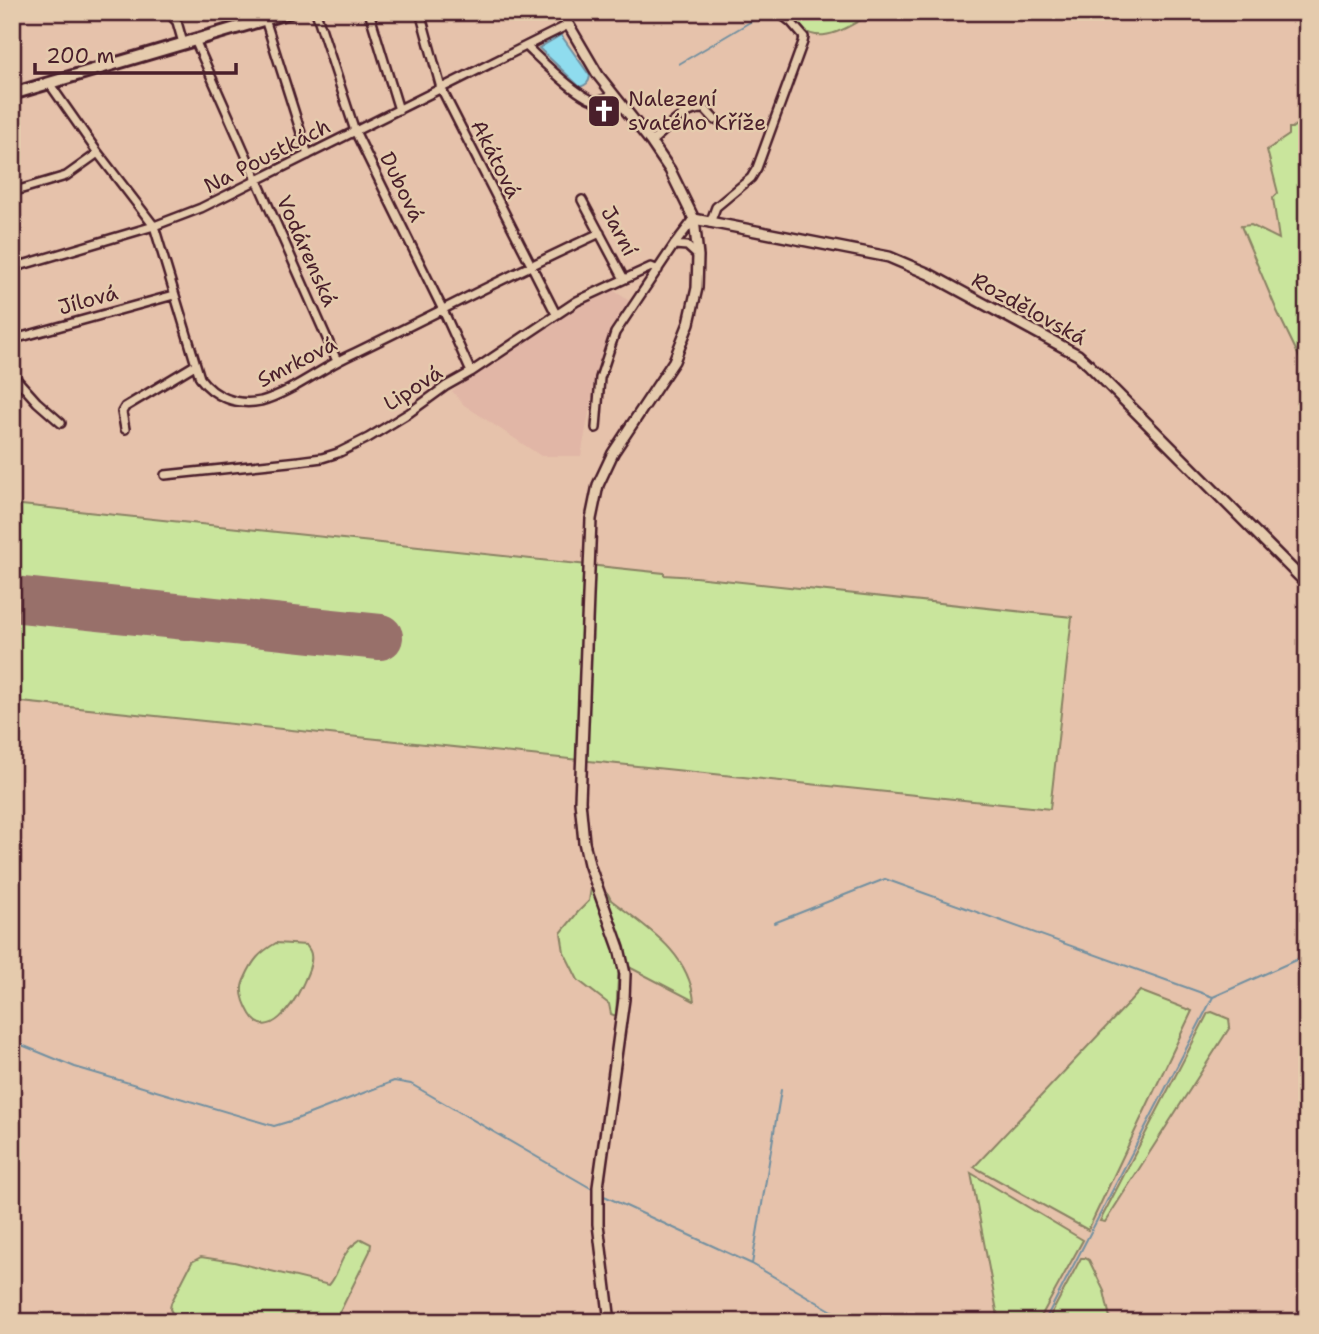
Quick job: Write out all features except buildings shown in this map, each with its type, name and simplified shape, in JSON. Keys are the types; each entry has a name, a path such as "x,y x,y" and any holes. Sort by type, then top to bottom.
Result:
{"main road":[{"path":"12,94 290,12"}],"street":[{"path":"171,12 183,43"},
{"name":"Dubová","path":"316,12 355,131 471,372"},
{"path":"369,12 398,110"},
{"name":"Akátová","path":"420,12 441,88 556,314"},
{"path":"561,12 598,75 670,170 694,219 698,256 697,288 689,323 674,360 613,453 598,485 591,519 580,801 589,864 619,948 625,974 624,999 598,1187 598,1224 610,1322"},
{"path":"710,223 716,207 751,178 757,168 803,41 804,37 798,29 778,12"},
{"path":"265,19 308,155"},
{"name":"Na Poustkách","path":"12,268 154,226 201,208 568,25"},
{"name":"Vodárenská","path":"195,40 337,361"},
{"path":"526,46 578,93 590,100 599,102 613,95"},
{"name":"Smrková","path":"50,83 154,226 200,378 208,388 225,398 241,402 259,401 277,395 337,361 600,233"},
{"path":"651,142 695,109 705,109 715,120"},
{"path":"12,192 66,176 98,152"},
{"name":"Jarní","path":"582,200 624,279"},
{"path":"596,428 600,378 615,333 694,219"},
{"name":"Rozdělovská","path":"694,219 889,257 929,274 1078,355 1307,584"},
{"path":"674,245 687,246 698,256"},
{"name":"Lipová","path":"165,475 299,461 338,453 368,438 556,314 651,267 658,270"},
{"name":"Jílová","path":"13,339 174,295"},
{"path":"125,429 122,412 125,407 195,365"},
{"path":"12,374 37,402 61,423"}],"shaded area":[{"path":"610,288 631,302 609,335 595,379 581,456 541,456 464,405 452,391 581,301"}],"green space":[{"path":"786,12 875,12 839,31 817,35 796,25"},
{"path":"1307,116 1307,373 1241,226 1251,225 1279,239 1273,198 1278,193 1267,150 1289,135 1289,128"},
{"path":"12,504 1072,617 1050,809 12,701"},
{"path":"591,888 619,960 616,1016 611,1014 609,1004 578,980 564,952 561,933 589,901"},
{"path":"604,893 652,931 675,955 684,968 694,1001 629,967"},
{"path":"276,943 306,945 311,962 293,1002 280,1018 265,1025 257,1022 250,1014 245,1005 242,987 254,962"},
{"path":"1140,991 1192,1011 1088,1230 974,1167"},
{"path":"1208,1013 1229,1019 1230,1027 1105,1222 1100,1221"},
{"path":"971,1173 1083,1240 1038,1322 999,1322"},
{"path":"361,1239 371,1244 370,1251 335,1322 177,1322 170,1309 192,1262 201,1257 234,1262 329,1285 348,1250"},
{"path":"1081,1258 1089,1260 1104,1291 1111,1322 1047,1322"}],"water":[{"path":"561,35 590,76 588,82 580,87 539,48"}],"waterway":[{"path":"679,64 767,12"},
{"path":"774,923 885,879 1213,997"},
{"path":"1044,1322 1213,997 1307,955"},
{"path":"12,1041 75,1067 274,1126 394,1081 411,1084 594,1190"},
{"path":"752,1264 781,1090"},
{"path":"602,1195 752,1264 851,1322"}],"runway":[{"path":"12,599 380,637"}],"place":[{"name":"Nalezení svatého Kříže","path":"604,111"}]}
